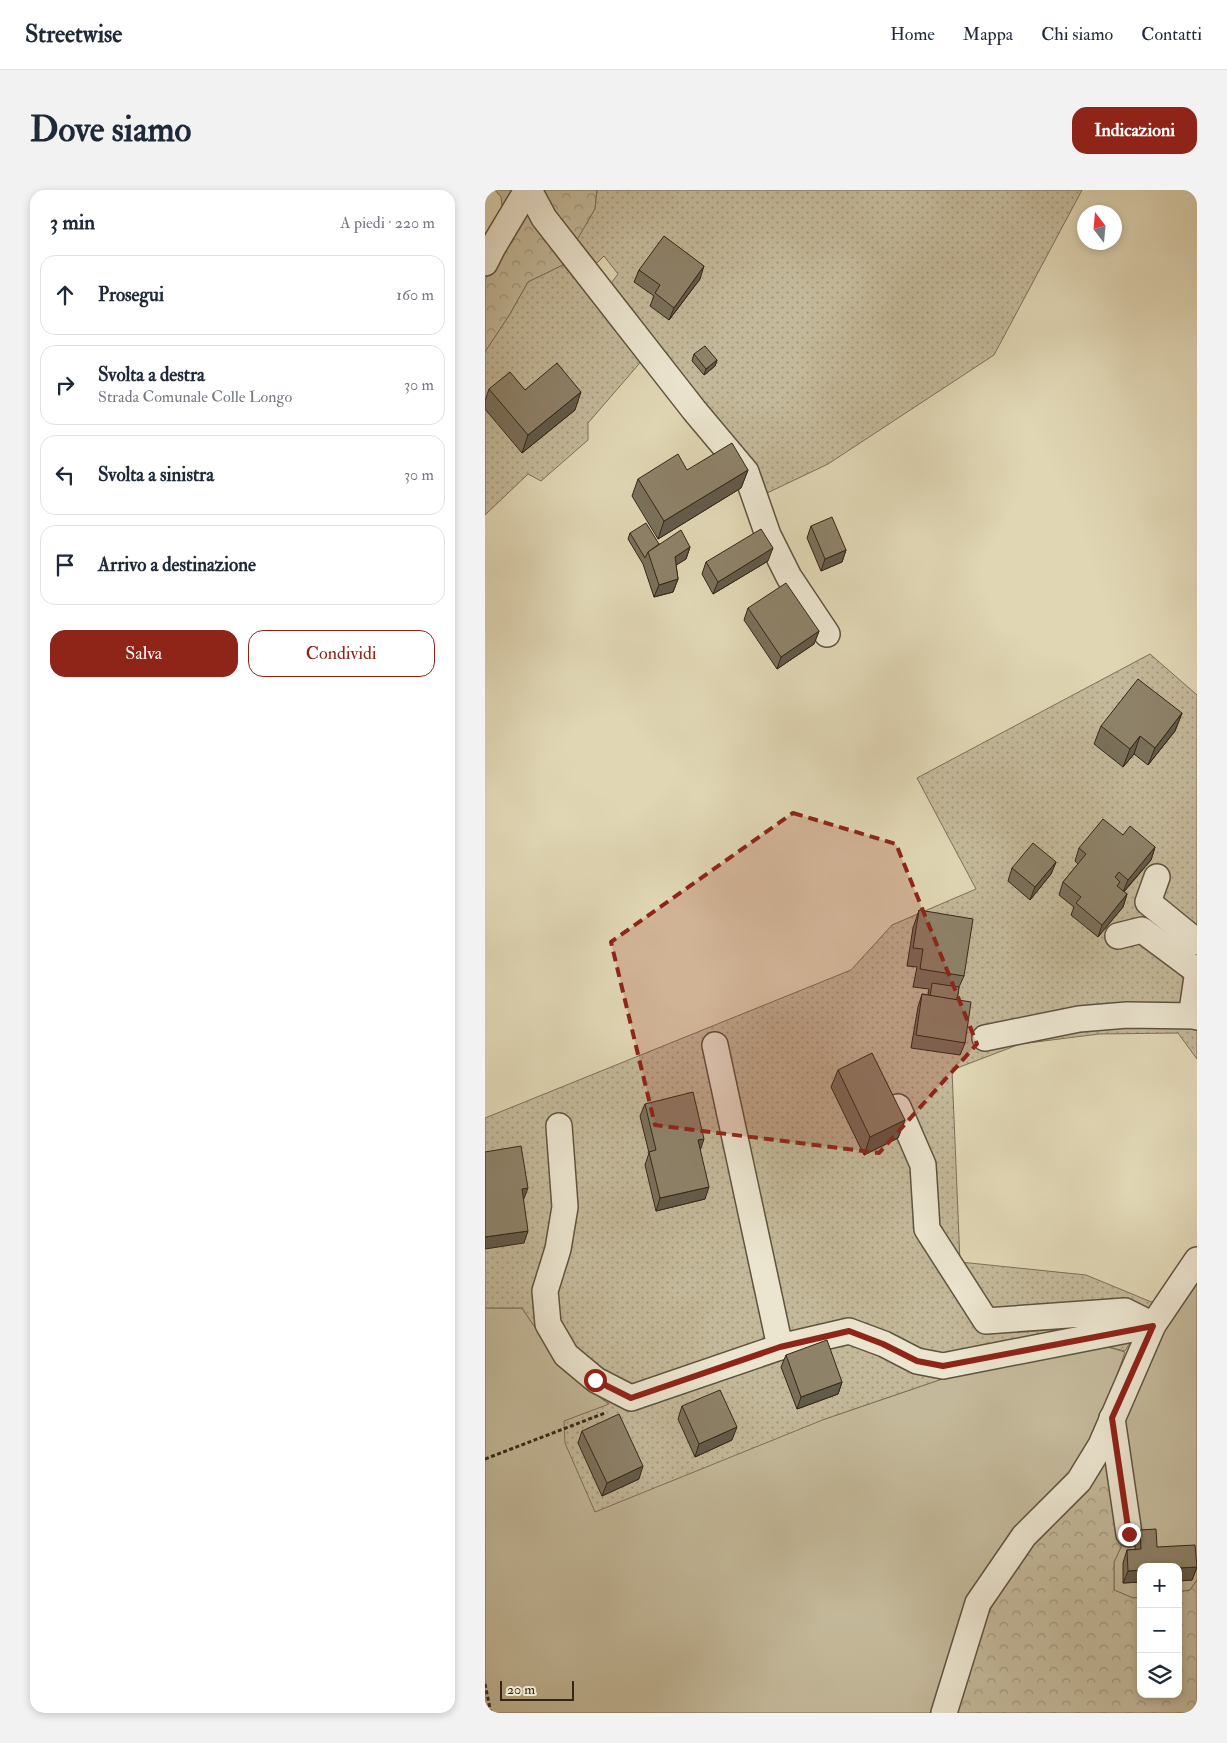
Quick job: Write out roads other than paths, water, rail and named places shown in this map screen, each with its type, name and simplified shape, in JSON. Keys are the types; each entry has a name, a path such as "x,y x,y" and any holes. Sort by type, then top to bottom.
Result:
{"street":[{"path":"485,263 528,190 544,218 694,410 746,472 768,535 789,576 827,634"},
{"path":"1157,877 1148,902 1197,942"},
{"path":"1118,936 1142,930 1197,972"},
{"path":"985,1038 1079,1019 1127,1015 1197,1016 1193,1004 1197,977"},
{"path":"715,1045 780,1347"},
{"path":"898,1107 923,1164 927,1229 986,1321 1125,1311 1153,1326"},
{"path":"559,1126 565,1206 558,1249 545,1291 548,1324 566,1355 595,1380 631,1398 780,1347 849,1331 883,1344 917,1361 943,1366 1153,1326"},
{"path":"944,1713 978,1603 1024,1536 1079,1481 1101,1445 1153,1326 1197,1260"},
{"path":"1112,1418 1129,1534"}]}
